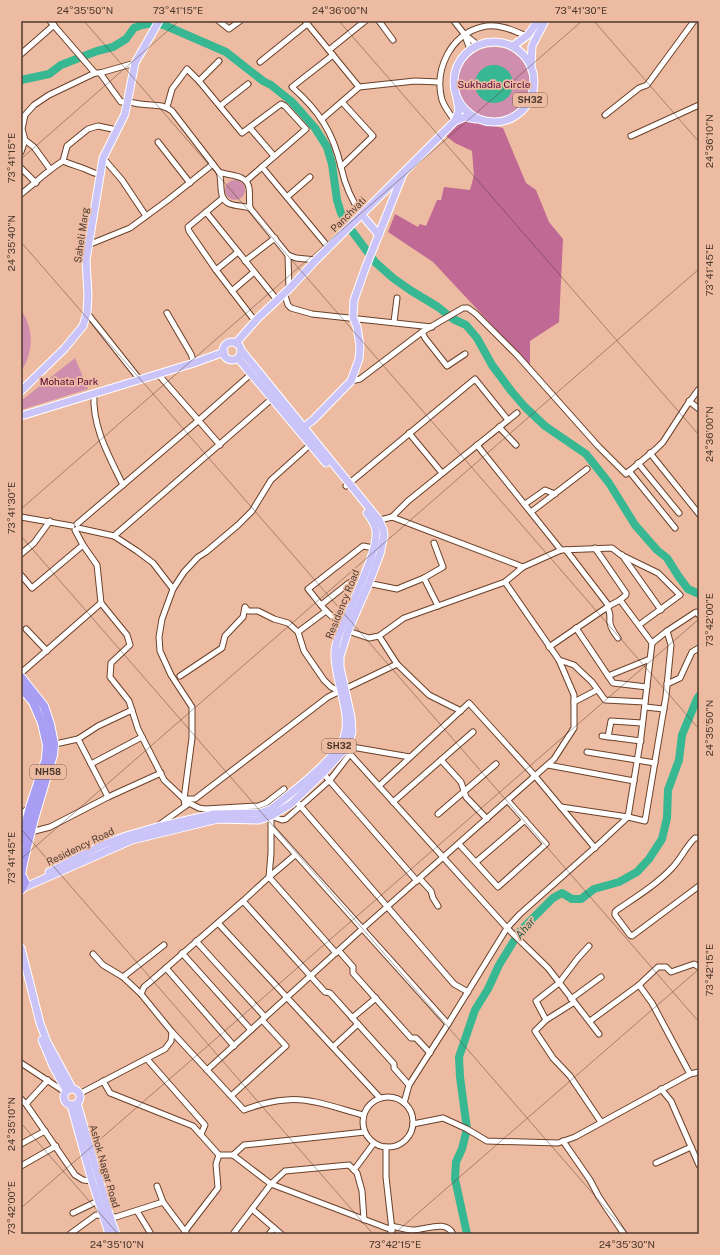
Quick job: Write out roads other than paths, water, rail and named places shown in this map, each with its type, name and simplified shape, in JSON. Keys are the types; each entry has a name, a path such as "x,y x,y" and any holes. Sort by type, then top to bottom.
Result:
{"highway":[{"name":"NH58","path":"21,677 44,706 50,724 53,755 24,859 22,882"},
{"name":"NH58","path":"21,688 33,702 51,745 30,807 21,842"}],"main road":[{"name":"Saheli Marg","path":"21,391 76,336 83,326 87,313 88,295 86,260 103,158 125,114 137,60 159,21"},
{"path":"455,121 459,110 454,85 455,74 458,64 464,56 470,49 484,43 498,42 513,46 526,36 538,21"},
{"name":"SH32","path":"455,121 465,117 487,122 502,122 515,117 523,111 529,103 534,88 531,67 532,46 545,21"},
{"name":"SH32","path":"513,46 524,55 531,67"},
{"path":"457,98 466,111 478,119"},
{"name":"Panchvati","path":"236,343 255,321 287,291 455,121"},
{"path":"302,428 321,412 351,381 357,365 360,346 357,327 353,317 354,300 405,171"},
{"path":"361,216 378,237"},
{"path":"238,358 233,360 228,359 224,352 227,344 236,343 238,345 274,397"},
{"path":"238,358 241,350"},
{"path":"21,416 194,363 224,352"},
{"path":"238,358 251,374 302,428 383,529 384,535 380,554 365,583"},
{"path":"302,428 311,444 347,484"},
{"name":"Residency Road","path":"22,882 40,877 100,846 126,836 157,827 214,814 271,813 290,794 321,770 340,745 344,737 346,724 344,691 336,670 335,650 365,583 377,540 376,521"},
{"path":"321,770 348,746 352,732 351,717 344,691"},
{"path":"22,882 75,866 132,840 218,819 259,820 271,813"},
{"path":"21,948 40,1023 68,1090 64,1100 66,1103 74,1104"},
{"path":"21,965 39,1032 52,1066 68,1090"},
{"path":"68,1090 75,1089 79,1094 80,1098 74,1104"},
{"path":"74,1104 92,1181 98,1201 106,1216 109,1234"},
{"name":"Ashok Nagar Road","path":"74,1104 106,1216 116,1234"}],"street":[{"path":"220,21 229,29 240,21"},
{"path":"361,216 348,191 334,141 322,119 292,87 365,21"},
{"path":"379,21 393,40"},
{"path":"454,21 465,35 478,45"},
{"path":"605,115 639,88 647,85 694,21"},
{"path":"260,62 306,22 359,87"},
{"path":"21,54 52,23 121,102 128,101 141,104 167,106 219,172 222,179 221,194 223,198 230,204 250,208"},
{"path":"455,121 442,100 439,82 444,62 448,52 454,44 465,35 482,27 493,24 508,28 526,36"},
{"path":"465,35 470,49"},
{"path":"21,152 25,140 22,129 26,115 34,105 49,95 96,72 137,60"},
{"path":"199,80 219,61"},
{"path":"167,106 172,89 187,69 199,80 242,134 281,104 285,106 306,129 246,181"},
{"path":"322,119 359,87 416,81 439,82"},
{"path":"220,106 248,84"},
{"path":"341,167 373,136 342,102"},
{"path":"631,136 699,105"},
{"path":"21,194 36,183 50,169 63,161 67,146 88,129 98,126 117,130"},
{"path":"250,128 274,156"},
{"path":"25,140 34,147 50,169"},
{"path":"158,142 190,183"},
{"path":"103,158 122,180 146,216"},
{"path":"63,161 96,174 100,174"},
{"path":"88,245 130,228 214,164"},
{"path":"262,167 329,248"},
{"path":"21,168 36,183"},
{"path":"219,172 242,178 246,181 250,190 250,208 288,255 296,258 316,260"},
{"path":"287,197 310,177"},
{"path":"223,198 188,227 188,232 255,321"},
{"path":"206,212 277,300"},
{"path":"245,261 274,238"},
{"path":"216,270 238,252"},
{"path":"288,255 287,291 288,305 291,308 327,316 345,318 353,317 432,327"},
{"path":"232,291 254,272"},
{"path":"394,322 397,298"},
{"path":"351,381 360,379 422,332 463,308 468,308 476,314 517,355 598,446 626,474 663,442 689,401 699,389"},
{"path":"87,313 140,380"},
{"path":"167,313 191,354 194,363"},
{"path":"422,332 447,366 465,354"},
{"path":"158,374 220,445"},
{"path":"75,527 251,374"},
{"path":"347,484 475,379 508,420"},
{"path":"94,394 93,402 97,426 122,485"},
{"path":"114,536 274,397"},
{"path":"689,401 699,409"},
{"path":"376,521 392,517 408,501 517,413"},
{"path":"499,427 516,445"},
{"path":"409,433 442,473"},
{"path":"184,799 192,738 192,707 171,675 160,651 159,637 162,619 173,589 184,572 198,557 238,525 252,511 270,480 311,444"},
{"path":"477,445 608,607 611,613 610,621 612,629 618,638"},
{"path":"650,453 699,514"},
{"path":"638,463 679,513"},
{"path":"531,512 587,469"},
{"path":"629,471 675,528"},
{"path":"525,504 545,490 555,494"},
{"path":"21,517 50,521 114,536 153,563 173,589"},
{"path":"392,517 523,567"},
{"path":"21,554 34,543 50,521"},
{"path":"75,527 83,545 98,565 101,603 127,635 130,645 111,663 110,677 129,701 138,729 164,780 184,799 187,805 205,809 258,806 290,794 454,984 468,992"},
{"path":"365,583 397,589 424,578 442,567 434,543"},
{"path":"21,575 32,588 83,545"},
{"path":"374,548 363,546 308,588 326,611 344,628 369,638 379,636 404,618 506,582 523,567 563,550 595,548 612,548 621,555 658,573 680,595 639,625"},
{"path":"549,646 626,595 595,548"},
{"path":"621,555 661,610"},
{"path":"424,578 438,606"},
{"path":"207,1070 362,929 548,765 554,759 574,728 574,695 559,660 506,582"},
{"path":"321,605 349,583"},
{"path":"404,1103 409,1085 507,928 520,914 628,817 641,741 652,643 620,600"},
{"path":"21,673 101,603"},
{"path":"180,676 222,648 225,636 243,617 245,607 248,611 258,611 274,619 288,623 298,632 304,651 324,680 331,687 344,691"},
{"path":"298,632 326,611"},
{"path":"652,643 667,631 697,614"},
{"path":"576,628 614,683 647,687"},
{"path":"26,629 47,651"},
{"path":"561,807 645,821 667,684 671,645 667,631"},
{"path":"379,636 397,664 429,695 461,711"},
{"path":"667,684 680,678 692,652 699,648"},
{"path":"608,676 650,659"},
{"path":"559,660 574,665 592,682 605,700 645,704 664,709"},
{"path":"156,835 157,827 328,698 397,664"},
{"path":"574,702 597,690"},
{"path":"379,786 470,703 535,776 595,848"},
{"path":"51,745 78,739 98,726 132,710"},
{"path":"608,737 611,720 642,723"},
{"path":"393,802 473,732"},
{"path":"602,736 641,741"},
{"path":"91,764 142,737"},
{"path":"78,739 108,797"},
{"path":"340,745 410,757"},
{"path":"587,752 655,763"},
{"path":"271,813 282,820 286,819 330,780 350,754 507,928 548,968 599,1034"},
{"path":"440,760 461,782 466,797 487,820"},
{"path":"438,814 496,764"},
{"path":"548,765 634,781"},
{"path":"321,770 419,880 431,891 438,906"},
{"path":"31,832 50,827 108,797 161,773"},
{"path":"184,799 195,799"},
{"path":"459,844 498,887 546,844 508,800"},
{"path":"21,814 30,807"},
{"path":"271,813 272,828 269,877 337,952 353,967 353,973 411,1038 416,1038 430,1052"},
{"path":"476,862 525,820"},
{"path":"272,828 448,1024"},
{"path":"699,838 695,838 691,842 672,868 650,887 617,910 615,915 632,936 699,886"},
{"path":"141,994 144,987 295,855"},
{"path":"243,901 310,976 325,992 330,993 358,1024 394,1064 394,1068 409,1085"},
{"path":"218,923 380,1098"},
{"path":"196,941 286,1046 230,1096"},
{"path":"123,977 164,945"},
{"path":"546,1020 536,1000 559,983 588,946"},
{"path":"182,953 252,1030"},
{"path":"93,954 103,965 123,977 141,994 172,1032 244,1110 257,1105 288,1099 310,1101 363,1115"},
{"path":"590,1021 639,985 658,968 666,967 671,972 694,964 699,968"},
{"path":"166,968 234,1046"},
{"path":"601,977 546,1020 535,1031 553,1058 570,1076 601,1122"},
{"path":"639,985 652,1003 690,1074"},
{"path":"352,1018 376,998"},
{"path":"333,1047 358,1024"},
{"path":"79,1094 165,1049 171,1041 172,1032"},
{"path":"147,1059 205,1125 200,1134"},
{"path":"21,1063 48,1080 68,1090"},
{"path":"413,1124 443,1118 467,1129 487,1141 558,1143 575,1136 690,1074 699,1072"},
{"path":"26,1104 48,1080"},
{"path":"103,1081 110,1093 193,1126 219,1155 233,1156 271,1184 391,1230 413,1230 444,1225 449,1228 453,1234"},
{"path":"661,1089 671,1101 699,1164"},
{"path":"392,1097 401,1100 410,1110 413,1118 411,1133 405,1141 397,1146 381,1147 371,1141 362,1126 363,1115 367,1107 372,1102 380,1098 392,1097"},
{"path":"21,1099 78,1178 92,1181"},
{"path":"21,1144 45,1131"},
{"path":"233,1156 244,1145 365,1132"},
{"path":"562,1141 590,1180 599,1197 624,1234"},
{"path":"354,1170 374,1143"},
{"path":"21,1166 56,1146"},
{"path":"386,1147 386,1177 391,1230"},
{"path":"656,1163 691,1147"},
{"path":"156,1186 164,1202 186,1232 218,1188 216,1164 219,1155"},
{"path":"233,1234 271,1184 285,1170 349,1165 357,1173 362,1191 364,1220"},
{"path":"73,1213 98,1201"},
{"path":"70,1234 95,1216 116,1217 164,1202"},
{"path":"252,1209 281,1234"},
{"path":"137,1210 151,1234"},
{"path":"269,1234 274,1228"}],"waterway":[{"path":"21,80 49,74 61,65 97,51 113,47 126,39 134,28 153,23 164,25 226,52 263,81 271,85 291,101 302,113 315,128 327,147 332,164 337,200 341,213 349,227 375,262 393,278 410,290 438,307 453,319 466,325 477,338 492,365 512,392 545,426 586,454 609,483 635,525 657,550 667,558 688,589 699,594"},
{"name":"Ahar","path":"467,1234 455,1179 456,1162 462,1149 467,1129 460,1077 459,1057 475,1010 488,989 499,965 520,931 553,898 562,893 572,899 581,899 594,889 619,882 637,872 649,859 662,839 667,818 668,790 679,760 682,735 699,696"}],"park label":[{"name":"Sukhadia Circle","path":"494,84"},
{"name":"Mohata Park","path":"69,381"}]}
